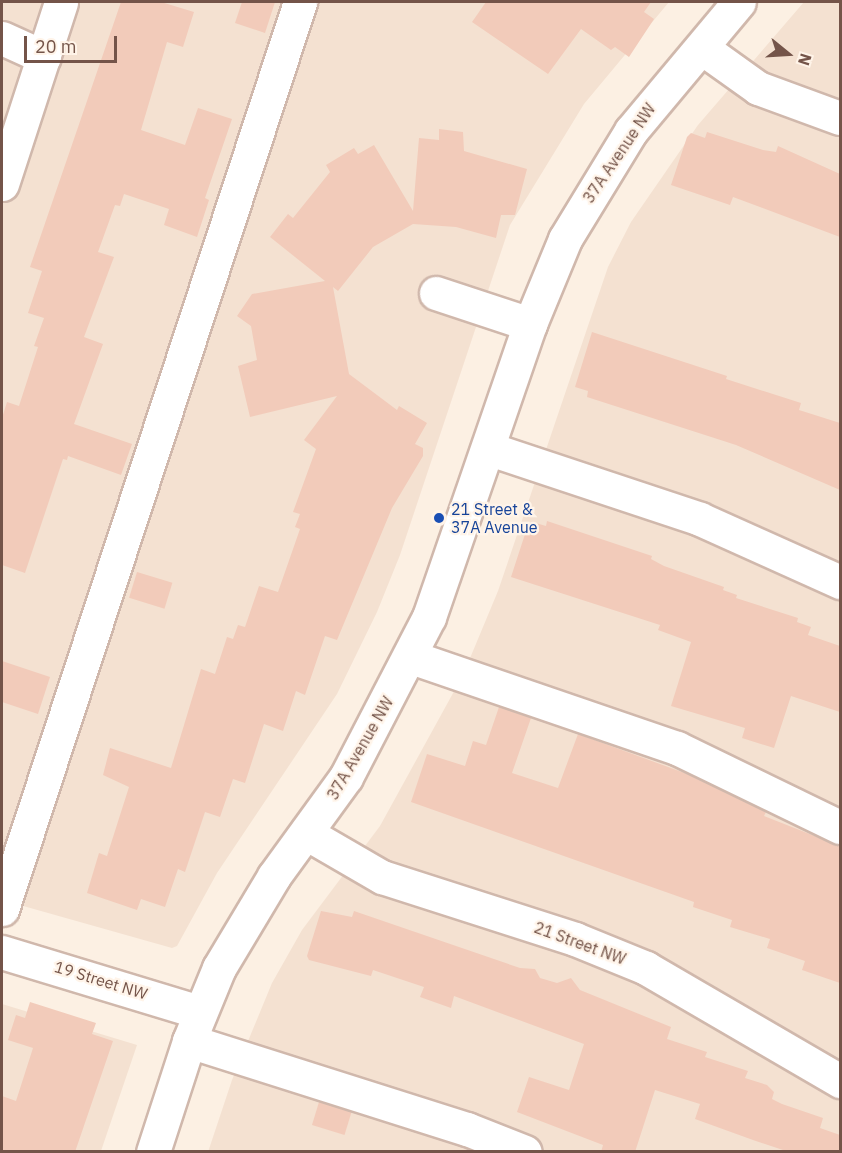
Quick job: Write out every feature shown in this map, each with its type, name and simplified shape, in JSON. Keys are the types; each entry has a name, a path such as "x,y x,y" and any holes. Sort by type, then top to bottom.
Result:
{"street":[{"path":"2,184 62,2"},
{"path":"2,909 300,2"},
{"name":"37A Avenue NW","path":"153,1152 194,1026 247,917 351,768 411,657 445,579 530,324 565,239 606,166 659,95 740,2"},
{"path":"2,38 44,57"},
{"path":"702,48 758,88 840,118"},
{"path":"436,293 530,324"},
{"path":"490,449 700,519 840,582"},
{"path":"411,657 677,748 840,827"},
{"name":"21 Street NW","path":"306,833 382,877 575,939 646,968 840,1081"},
{"name":"19 Street NW","path":"2,952 525,1152"}],"shaded area":[{"path":"2,2 669,2 584,104 510,225 400,555 377,612 337,694 217,873 177,946 172,948 2,900"},
{"path":"804,2 840,2 840,1151 208,1152 232,1080 272,983 302,930 380,826 463,675 498,591 608,267 631,222 698,125"},
{"path":"2,1004 137,1045 101,1151 2,1152"}],"building":[{"path":"121,2 161,2 194,12 183,47 167,42 141,130 185,145 198,108 232,119 205,198 209,200 197,237 164,225 169,209 124,194 120,206 115,205 98,252 114,257 84,337 103,344 74,424 132,444 121,475 68,456 67,460 63,459 25,573 2,565 2,418 7,402 19,406 38,347 34,346 44,318 28,313 42,271 30,267"},
{"path":"242,2 275,2 265,33 235,23"},
{"path":"486,2 651,2 644,12 654,19 629,57 615,47 611,50 581,29 548,74 472,22"},
{"path":"439,129 463,132 464,151 527,169 515,215 501,215 496,238 456,227 413,224 373,247 338,291 333,287 349,374 397,410 399,406 427,423 415,444 423,448 423,456 392,508 337,640 325,636 305,695 296,691 283,731 264,724 245,783 233,779 220,817 205,812 185,872 178,869 165,907 141,899 137,910 87,893 99,853 107,856 129,787 103,775 110,748 171,768 201,669 215,674 227,637 233,639 238,625 245,627 259,586 278,592 300,529 295,527 300,514 293,512 316,449 304,440 337,396 250,417 238,366 257,360 251,326 237,316 252,294 325,281 270,237 288,214 293,218 330,172 326,165 354,148 358,154 374,145 413,211 419,138 439,140"},
{"path":"707,132 763,150 776,152 778,146 840,174 840,237 733,197 730,205 671,185 687,137 691,133 705,138"},
{"path":"592,332 801,403 799,410 840,423 840,490 736,445 587,397 588,391 575,387"},
{"path":"547,521 652,556 651,559 664,566 724,587 723,590 737,595 736,598 798,618 797,622 811,627 808,635 840,646 840,712 791,696 774,748 742,738 745,728 671,706 691,642 658,630 660,625 511,577 527,528 530,529 532,522 546,526"},
{"path":"137,572 172,583 164,609 129,598"},
{"path":"2,661 50,677 38,714 2,702"},
{"path":"499,707 531,718 512,773 558,788 578,734 690,775 766,812 764,816 840,846 840,983 802,970 805,961 767,948 770,939 730,927 732,920 693,907 694,902 411,802 427,754 465,766 473,741 486,745"},
{"path":"321,911 352,917 354,911 520,968 535,969 540,978 557,983 571,978 580,990 671,1027 667,1039 707,1052 705,1057 748,1071 745,1078 767,1085 774,1092 772,1099 823,1118 820,1128 840,1135 840,1152 789,1152 753,1140 695,1119 700,1104 655,1090 635,1152 601,1152 603,1145 517,1112 529,1077 569,1090 584,1044 454,996 451,1008 420,997 424,987 373,970 371,976 309,960 307,956"},
{"path":"30,1002 96,1023 92,1034 113,1041 75,1152 2,1152 2,1096 16,1101 33,1048 8,1040 16,1015 25,1018"},
{"path":"319,1102 352,1112 344,1135 312,1125"}],"place":[{"name":"21 Street & 37A Avenue","path":"439,518"}]}
